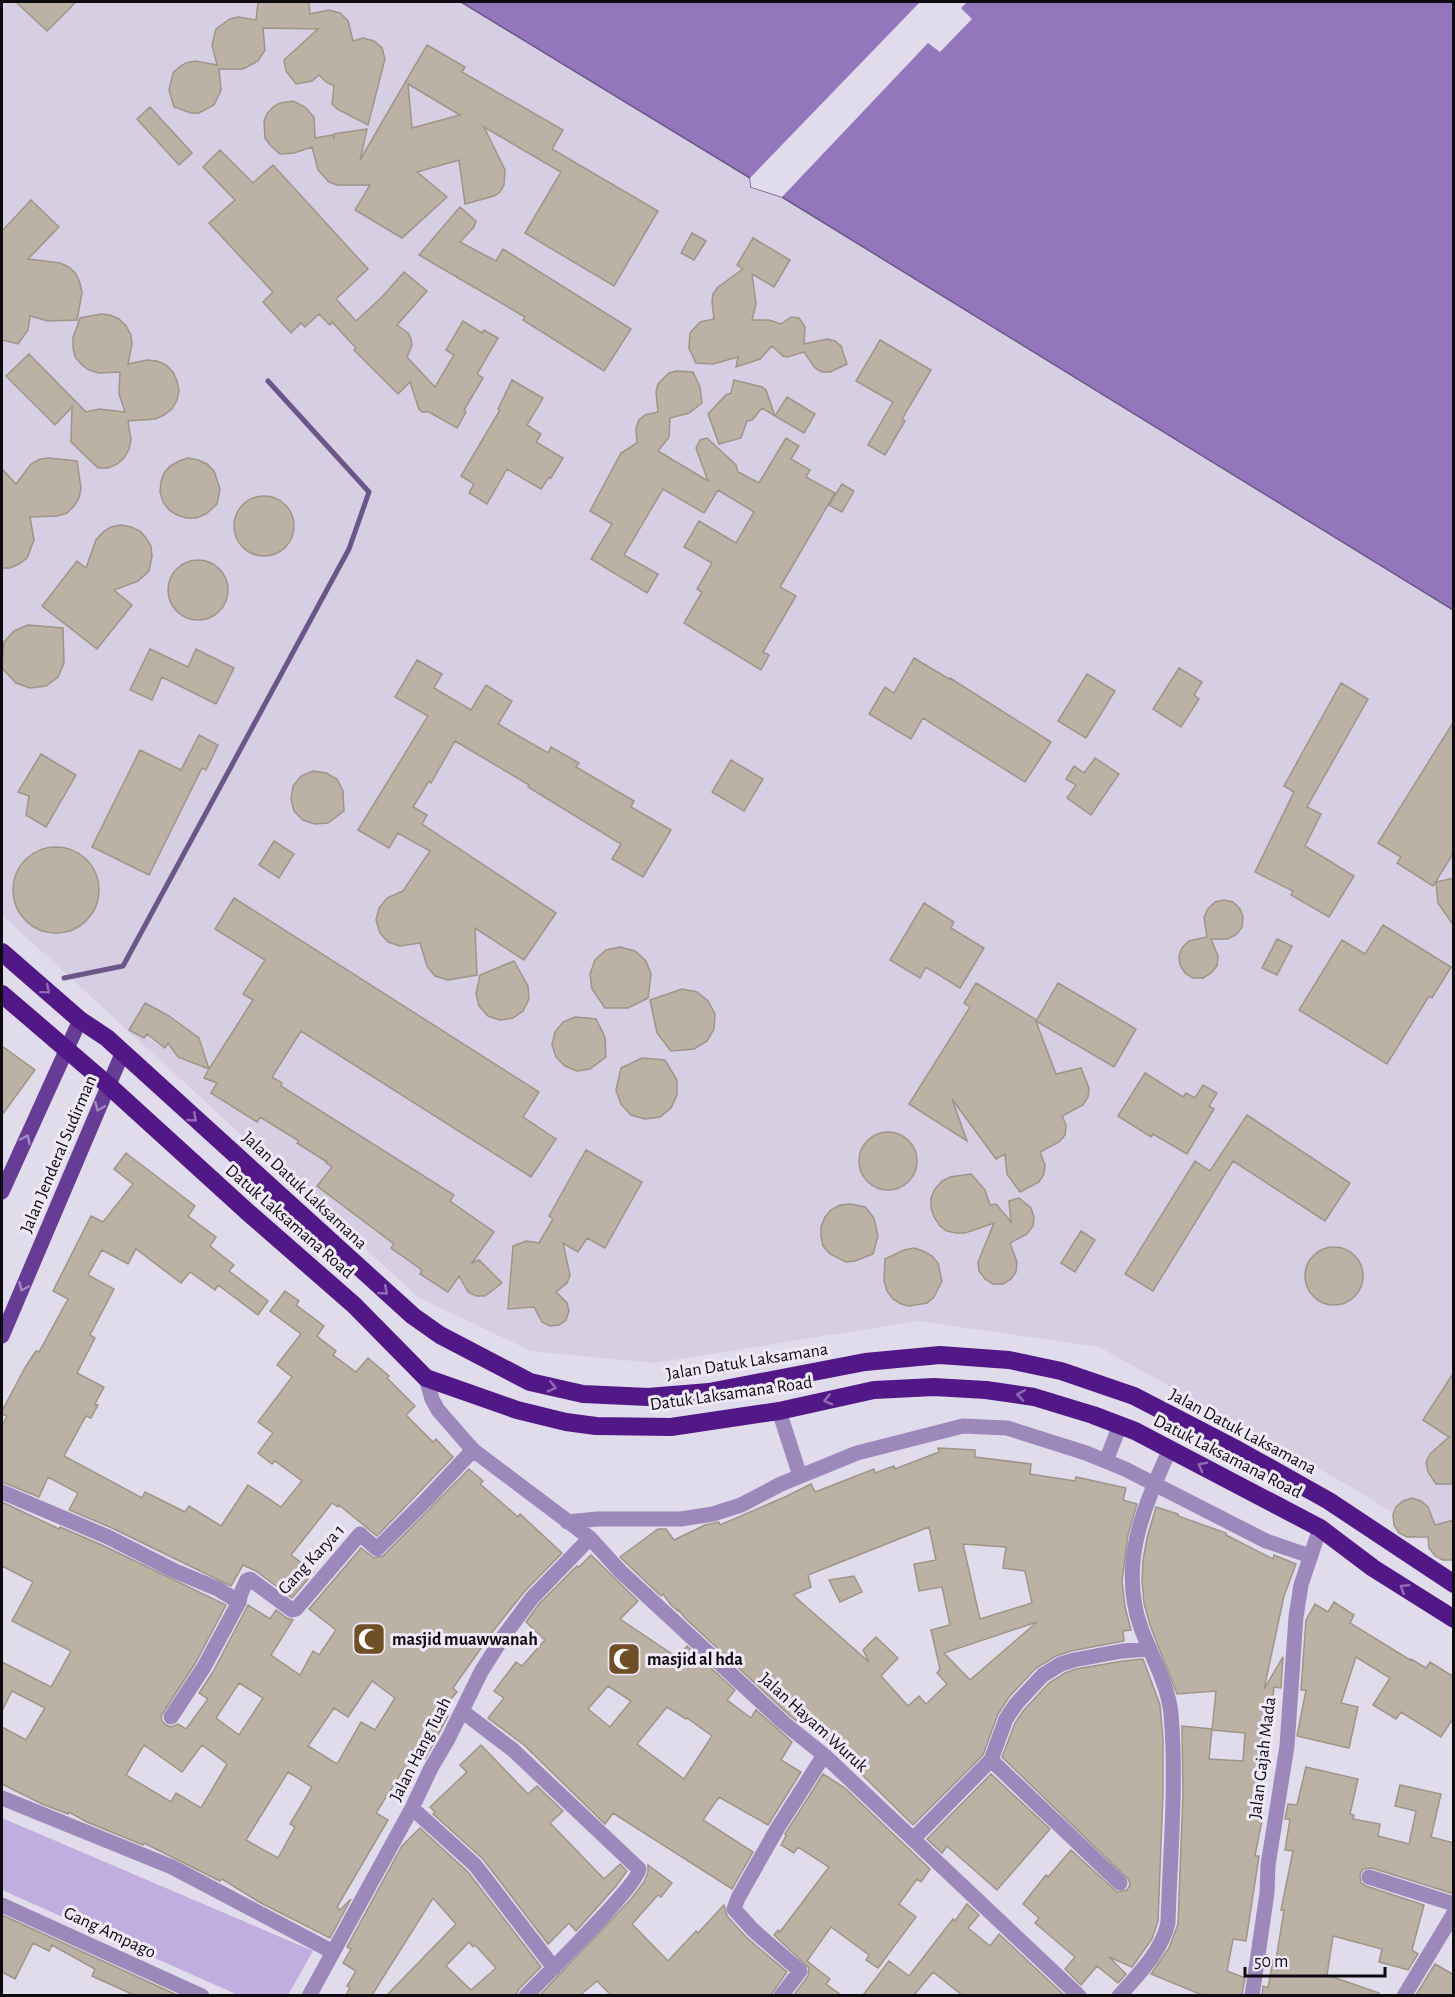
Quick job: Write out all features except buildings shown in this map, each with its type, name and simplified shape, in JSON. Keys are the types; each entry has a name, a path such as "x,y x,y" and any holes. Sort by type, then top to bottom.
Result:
{"highway":[{"name":"Jalan Datuk Laksamana","path":"2,952 80,1020 107,1038 413,1316 440,1335 530,1382 583,1394 648,1397 709,1392 876,1361 940,1355 1009,1360 1061,1371 1134,1396 1238,1450 1329,1501 1454,1584"},
{"name":"Datuk Laksamana Road","path":"2,994 108,1085 354,1305 426,1378 517,1410 566,1422 596,1426 671,1426 779,1412 874,1390 934,1387 987,1390 1034,1397 1120,1425 1320,1528 1373,1568 1454,1619"},
{"path":"1223,1477 1238,1450"}],"main road":[{"name":"Jalan Jenderal Sudirman","path":"2,1191 80,1020"},
{"name":"Jalan Jenderal Sudirman","path":"2,1336 122,1054"}],"street":[{"name":"Jalan Hayam Wuruk","path":"426,1378 438,1410 473,1450 590,1538 621,1571 784,1723 824,1755 914,1838 1079,1995"},
{"path":"779,1412 800,1476"},
{"path":"1106,1461 1120,1425"},
{"path":"567,1522 597,1518 681,1519 713,1514 857,1453 894,1442 963,1426 1007,1428 1106,1461 1266,1541 1310,1556"},
{"path":"1119,1995 1143,1968 1165,1935 1168,1923 1173,1799 1171,1712 1165,1688 1140,1626 1131,1592 1137,1531 1170,1449"},
{"name":"Gang Karya 1","path":"239,1602 247,1580 250,1579 290,1610 296,1609 360,1534 377,1549 473,1450"},
{"path":"2,1492 108,1537 175,1571 218,1588 239,1602 204,1667 171,1717"},
{"name":"Jalan Gajah Mada","path":"1252,1995 1266,1904 1268,1865 1287,1746 1291,1662 1296,1617 1301,1585 1320,1528"},
{"name":"Jalan Hang Tuah","path":"309,1995 412,1808 481,1672 520,1614 590,1538"},
{"path":"914,1838 991,1760 1006,1719 1016,1704 1043,1675 1061,1664 1074,1660 1150,1649"},
{"path":"462,1711 513,1750 639,1869 638,1876 627,1890 526,1995"},
{"path":"781,1995 800,1971 753,1930 734,1909 777,1829 824,1755"},
{"path":"991,1760 1120,1883"},
{"path":"2,1798 172,1867 333,1952"},
{"path":"412,1808 475,1865 554,1968"},
{"path":"1369,1877 1454,1904"},
{"name":"Gang Ampago","path":"2,1905 202,1995"},
{"path":"1404,1995 1454,1913"}],"shaded area":[{"path":"2,2 461,2 750,178 751,187 782,197 1453,610 1453,1551 1355,1489 1099,1347 918,1321 654,1363 531,1351 418,1297 2,915"},
{"path":"461,2 1453,2 1453,610 782,197 751,187 750,178"},
{"path":"2,1818 313,1951 288,1995 238,1995 2,1890"}],"pier":[{"path":"920,2 967,2 961,8 972,19 940,52 928,43 782,197 751,187 750,178"}],"waterway":[{"path":"64,978 123,966 349,549 369,492 268,381"}],"place":[{"name":"masjid muawwanah","path":"369,1639"},
{"name":"masjid al hda","path":"624,1659"}]}
